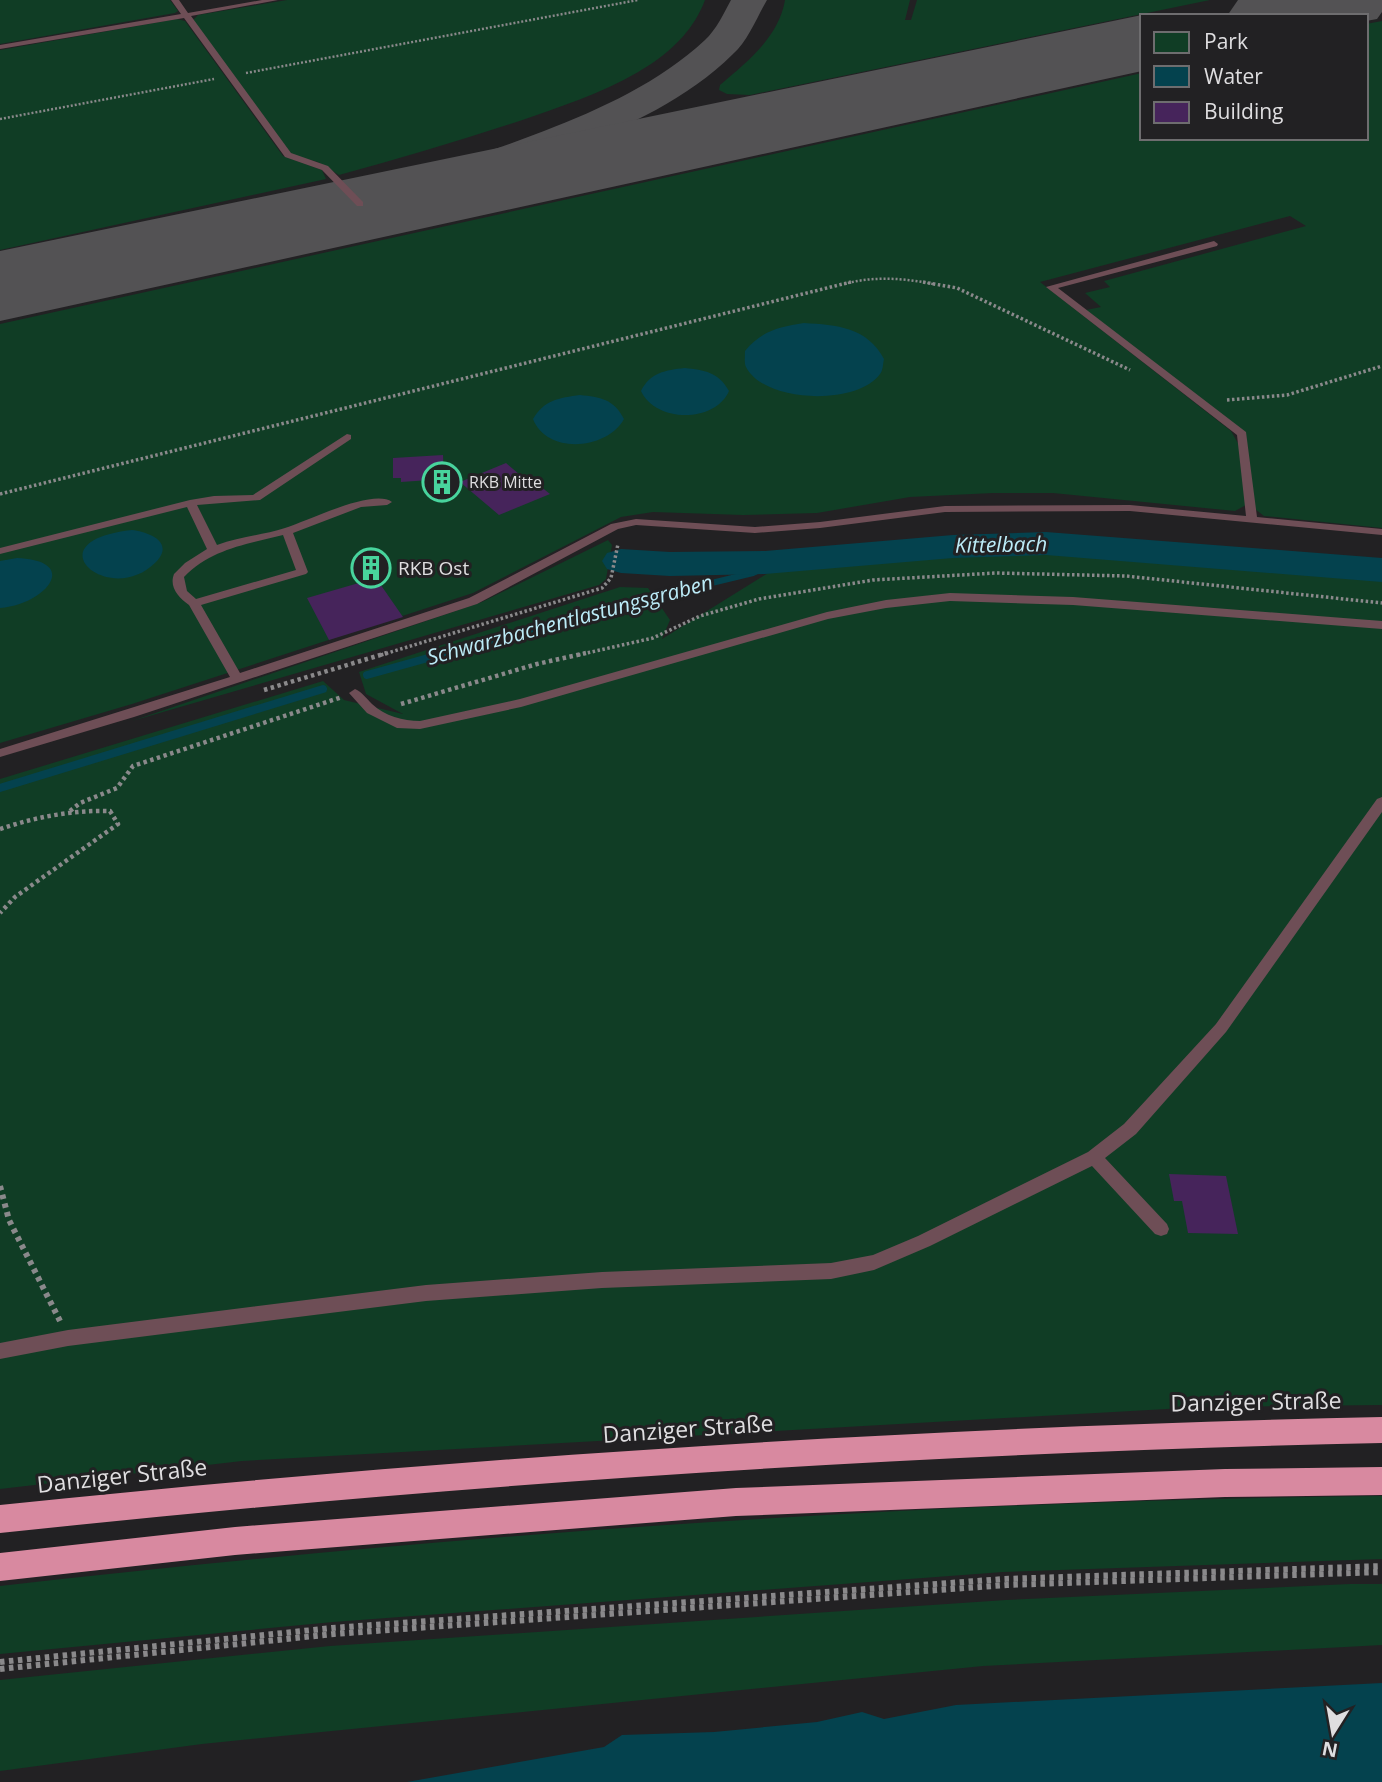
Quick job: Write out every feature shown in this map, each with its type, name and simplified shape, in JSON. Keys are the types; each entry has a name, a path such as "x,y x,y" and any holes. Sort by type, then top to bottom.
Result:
{"highway":[{"name":"Danziger Straße","path":"0,1519 242,1492 731,1454 1209,1432 1382,1430"},
{"path":"0,1567 235,1541 736,1502 1224,1483 1382,1481"}],"lane":[{"path":"175,0 288,156 325,168 360,204"},
{"path":"0,47 274,0"},
{"path":"1214,244 1051,287 1242,434 1252,519"},
{"path":"0,551 190,503 214,499 256,498 348,437"},
{"path":"237,678 194,603 181,594 178,576 190,562 213,549 287,531 359,504 387,502"},
{"path":"190,503 213,549"},
{"path":"0,753 473,601 615,526 636,522 755,530 820,525 945,509 1130,508 1382,532"},
{"path":"194,603 302,572 287,531"},
{"path":"355,693 371,709 401,725 420,725 520,703 827,616 886,604 950,597 1073,601 1382,625"},
{"path":"0,1351 68,1338 426,1293 603,1280 831,1271 874,1262 924,1241 1094,1157 1130,1129 1222,1028 1382,802"},
{"path":"1094,1157 1161,1229"}],"path":[{"path":"0,119 638,0"},
{"path":"0,494 866,280 908,279 957,288 1133,372"},
{"path":"1190,394 1234,400 1277,399 1382,366"},
{"path":"339,668 355,693 372,703 393,706 537,664 653,638 700,616"},
{"path":"70,811 80,803 117,788 133,766 355,693"},
{"path":"0,829 29,819 70,811 110,811 118,824 15,897 0,913"},
{"path":"0,1186 9,1220 68,1338"},
{"path":"0,1662 332,1628 990,1580 1382,1566"},
{"path":"0,1669 334,1634 993,1586 1382,1572"}],"green space":[{"path":"0,0 170,0 178,11 0,44"},
{"path":"287,0 705,0 690,28 668,51 637,73 609,87 486,132 339,175 318,162 292,155 193,20 198,15"},
{"path":"785,0 910,0 905,20 911,20 917,0 1210,0 750,95 727,94 719,90 720,85 751,58 769,37 782,13"},
{"path":"177,19 185,21 283,156 322,170 326,179 0,250 0,50"},
{"path":"1382,21 1382,528 1264,516 1255,509 1246,436 1086,310 1101,307 1085,293 1110,287 1104,281 1306,226 1290,216 1040,282 1231,431 1239,445 1246,505 1235,511 1053,493 993,493 910,497 817,513 743,515 653,512 621,517 473,593 132,704 0,743 0,324 1140,73 1140,140 1368,140 1368,24"},
{"path":"608,540 612,545 606,579 599,585 132,721 482,602"},
{"path":"1066,548 1382,577 1382,1405 1202,1407 242,1461 0,1489 0,779 323,681 344,700 403,714 366,694 359,672 620,587 648,588 670,620 662,639 773,570 877,560"},
{"path":"1382,1496 1382,1559 1003,1572 333,1622 0,1654 0,1586 345,1551 690,1523 1036,1505"},
{"path":"1382,1584 1382,1645 983,1666 202,1744 0,1771 0,1680 330,1646 1006,1600"}],"water":[{"path":"804,323 839,327 860,334 877,348 884,359 881,373 868,384 832,395 790,393 771,388 756,379 746,367 745,361 745,351 751,344 771,331"},
{"path":"685,368 705,371 721,380 729,391 722,402 699,414 672,414 649,402 641,391 654,376"},
{"path":"580,395 606,400 616,407 624,419 605,437 577,444 551,439 540,431 533,419 542,408 559,399"},
{"path":"132,530 158,539 163,549 156,562 138,575 119,578 101,575 88,568 83,557 86,546 102,536"},
{"path":"17,558 37,561 48,567 52,574 50,583 31,599 0,608 0,561"},
{"path":"1382,1683 1382,1782 407,1782 604,1747 622,1735 714,1732 817,1722 862,1712 884,1719 956,1705"}],"building":[{"path":"443,455 444,479 401,482 401,478 393,478 393,458"},
{"path":"506,463 526,480 530,478 550,494 499,515 460,482"},
{"path":"376,578 403,617 329,640 307,598"},
{"path":"1169,1174 1226,1176 1238,1234 1188,1233 1182,1201 1174,1201"}],"waterway":[{"name":"Kittelbach","path":"621,561 717,565 953,547 1046,544 1114,547 1382,570"},
{"name":"Schwarzbachentlastungsgraben","path":"440,655 608,608 753,573 773,564"},
{"name":"Schwarzbachentlastungsgraben","path":"367,675 446,653"},
{"name":"Schwarzbachentlastungsgraben","path":"0,788 323,689"}],"taxiway":[{"path":"222,239 431,184 517,156 599,124 669,87 722,46 749,0"}],"runway":[{"path":"1281,14 1346,0"},
{"path":"0,286 1140,43"}],"place":[{"name":"RKB Mitte","path":"442,482"},
{"name":"RKB Ost","path":"371,568"}]}
